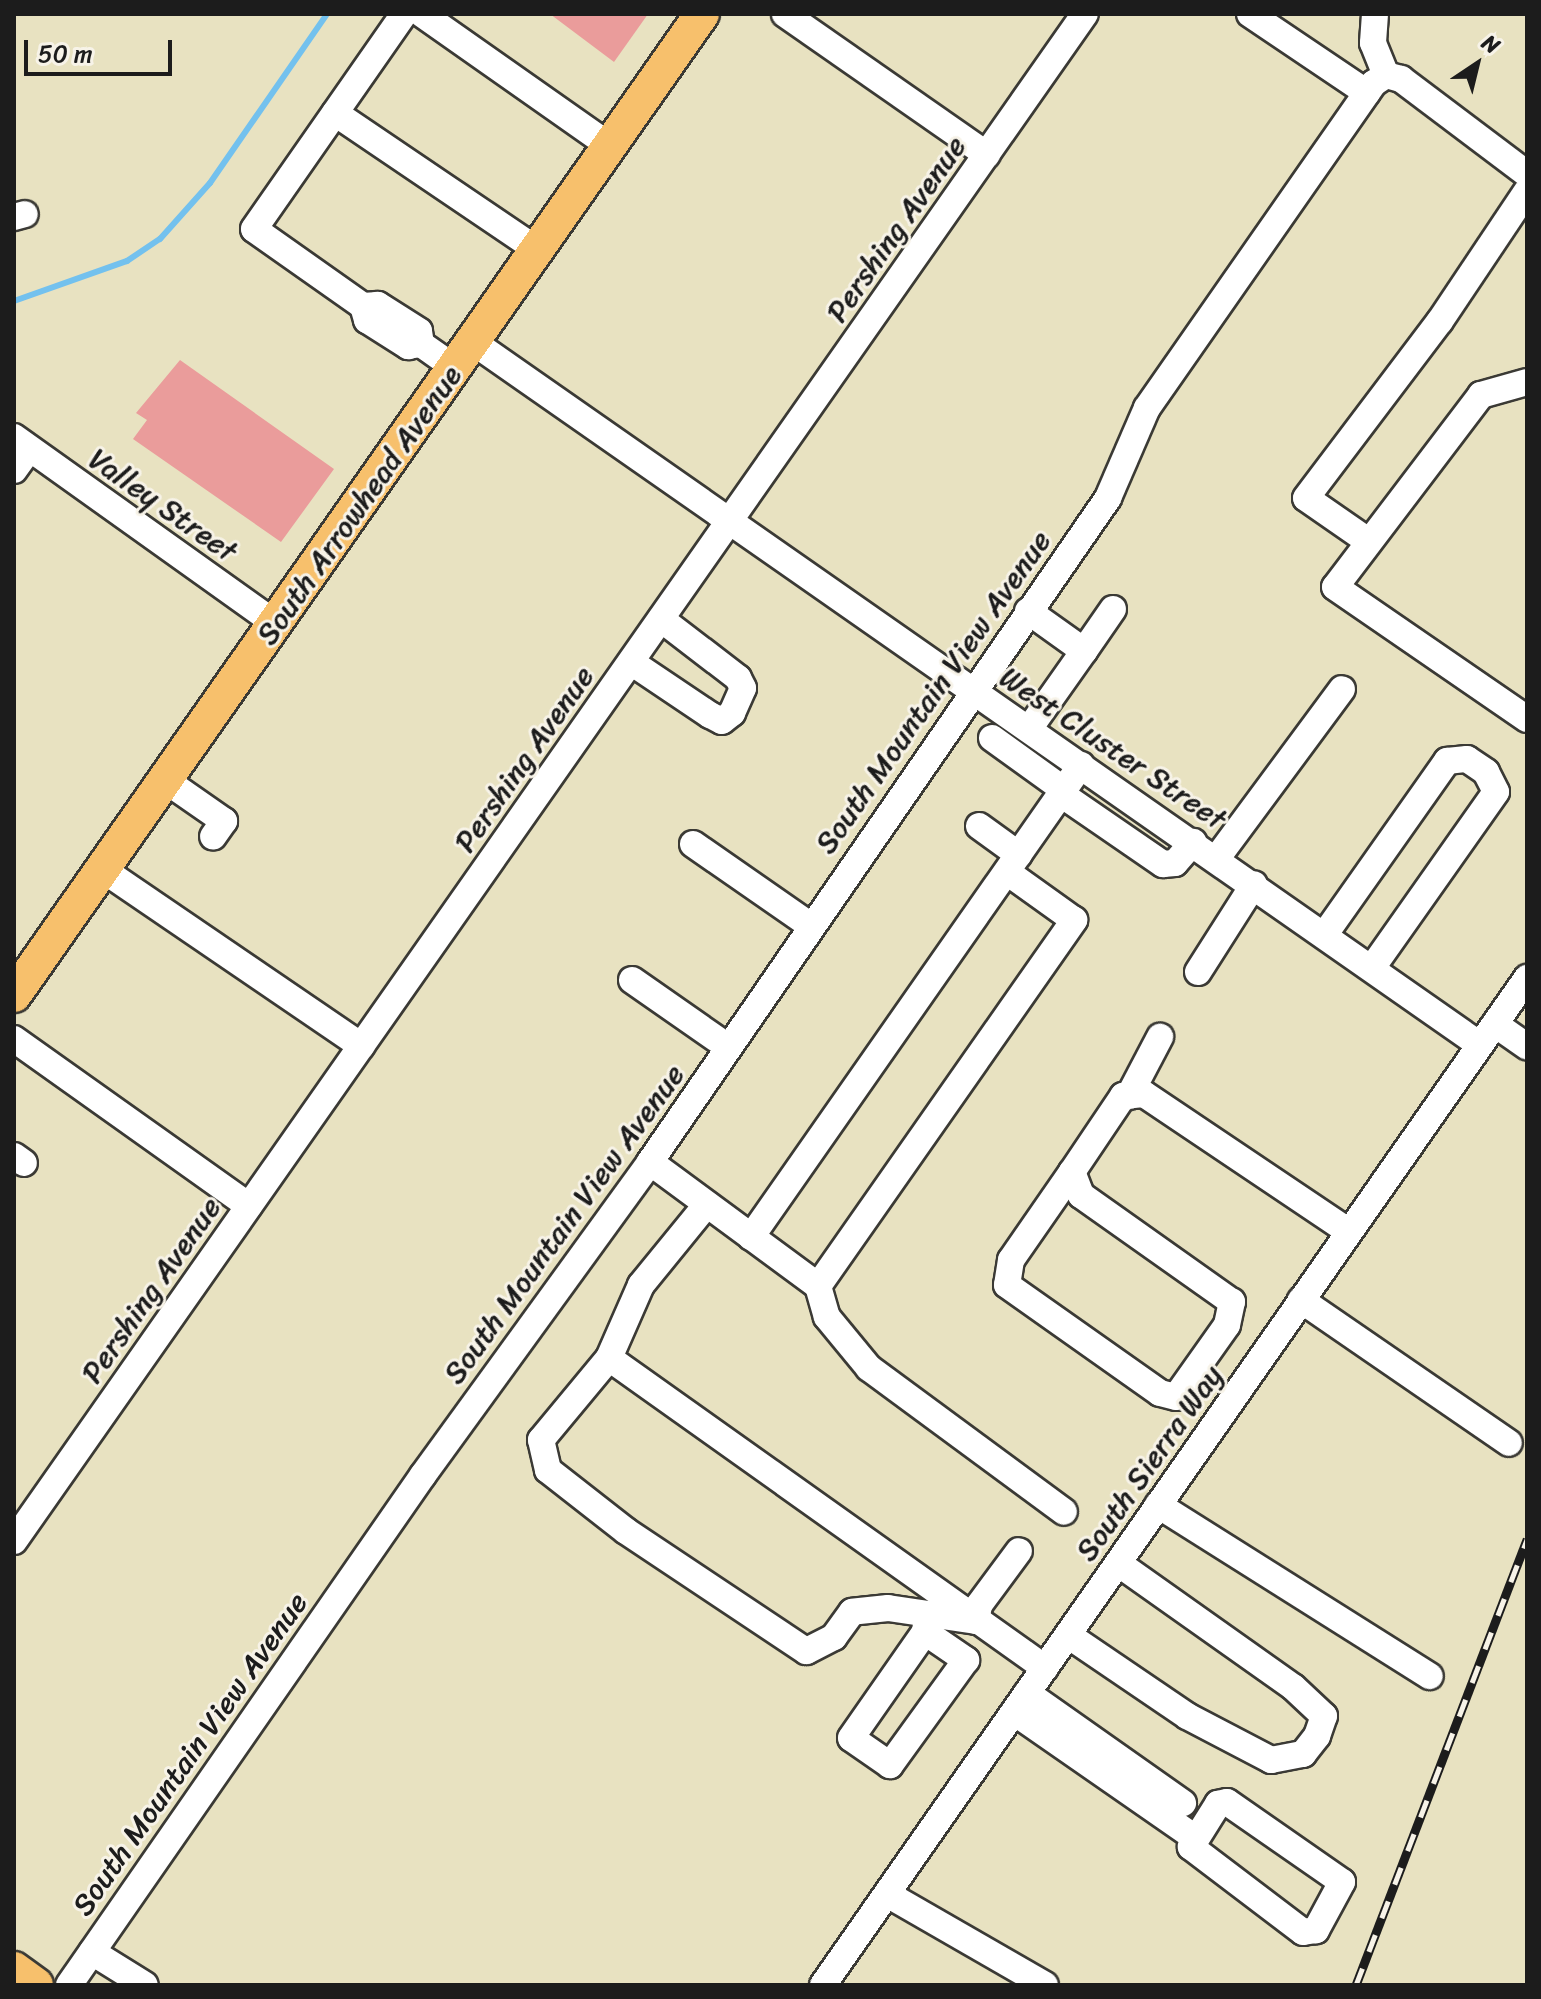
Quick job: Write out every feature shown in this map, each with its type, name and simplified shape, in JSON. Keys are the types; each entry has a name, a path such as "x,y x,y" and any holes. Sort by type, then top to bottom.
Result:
{"main road":[{"name":"South Arrowhead Avenue","path":"14,995 702,14"},
{"path":"14,1969 36,1985"}],"street":[{"path":"404,14 335,113 537,250"},
{"path":"422,14 610,146"},
{"path":"785,14 987,155"},
{"name":"Pershing Avenue","path":"14,1541 1085,14"},
{"path":"1250,14 1377,84 1401,79 1527,174"},
{"path":"1375,14 1373,43 1377,84"},
{"name":"South Mountain View Avenue","path":"69,1985 423,1475 650,1162 972,690 1108,498 1147,408 1377,84"},
{"name":"West Cluster Street","path":"335,113 254,229 363,306 378,305 419,331 421,344 464,355 729,522 1372,968 1488,1034 1527,1046"},
{"path":"1368,541 1306,498 1440,321 1527,191"},
{"path":"1527,382 1481,395 1337,580 1338,592 1527,719"},
{"name":"Valley Street","path":"19,452 275,623"},
{"path":"1029,729 1113,609"},
{"path":"1028,611 1084,651"},
{"path":"631,662 710,715 722,721 732,713 743,688 738,678 661,619"},
{"path":"1217,858 1342,689"},
{"path":"992,738 1163,864 1175,863 1193,842"},
{"path":"1325,934 1447,761 1467,759 1486,772 1496,792 1372,968"},
{"path":"751,1237 1081,765"},
{"path":"165,780 224,821 213,837"},
{"path":"818,1286 1074,920 979,826"},
{"path":"693,844 811,926"},
{"path":"102,869 361,1046"},
{"path":"1198,972 1254,884"},
{"name":"South Sierra Way","path":"823,1985 1527,978"},
{"path":"632,980 728,1047"},
{"path":"1129,1096 1160,1037"},
{"path":"14,1039 249,1206"},
{"path":"1072,1172 1081,1195 1232,1302 1227,1325 1176,1397 1160,1393 1007,1285 1011,1260 1123,1096 1144,1094 1349,1232"},
{"path":"650,1162 818,1286 827,1317 869,1368 1064,1512"},
{"path":"707,1204 641,1285 609,1358 541,1440 548,1470 626,1531 806,1651 834,1637 852,1612 888,1608 926,1624 966,1660 890,1765 851,1738 926,1624"},
{"path":"1301,1300 1509,1443"},
{"path":"609,1358 1045,1668"},
{"path":"1158,1505 1430,1676"},
{"path":"976,1621 979,1605 1019,1551"},
{"path":"1068,1635 1187,1716 1271,1760 1303,1754 1317,1736 1324,1716 1293,1687 1118,1563"},
{"path":"926,1624 976,1621"},
{"path":"1021,1703 1183,1803"},
{"path":"1021,1703 1195,1838"},
{"path":"1227,1802 1338,1878 1341,1888 1316,1930 1303,1932 1193,1849 1195,1838 1218,1804 1227,1802"},
{"path":"887,1894 1045,1985"},
{"path":"92,1952 145,1985"}],"building":[{"path":"550,14 648,14 614,62"},
{"path":"180,360 334,469 281,542 133,439 147,420 136,413"}],"waterway":[{"path":"14,301 127,261 160,239 210,183 327,14"}],"railway":[{"path":"1356,1985 1527,1539"}]}
